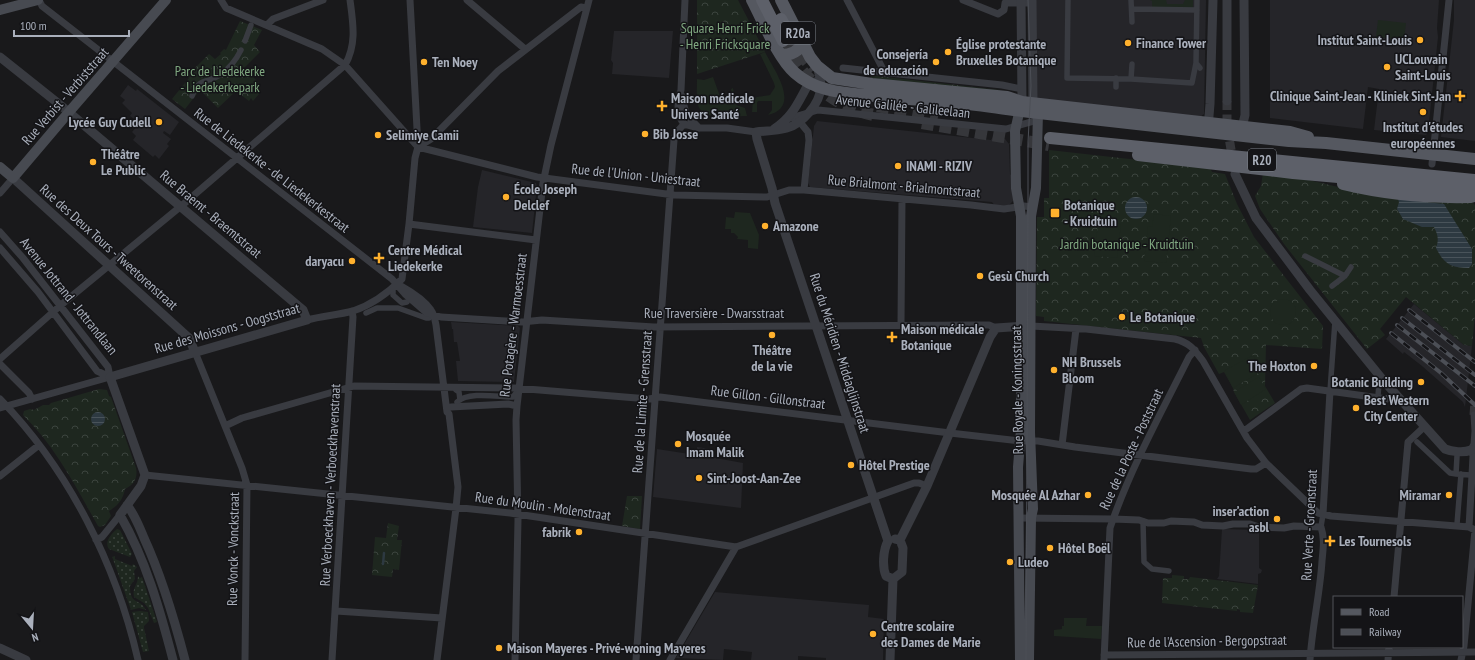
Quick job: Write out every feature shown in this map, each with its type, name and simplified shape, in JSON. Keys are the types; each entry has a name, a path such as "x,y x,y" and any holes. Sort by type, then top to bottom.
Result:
{"highway":[{"path":"762,0 787,39 771,0"},
{"name":"R20","path":"1049,141 1473,192 1293,173 1049,141"}],"main road":[{"path":"0,10 38,0"},
{"name":"Rue Verbist - Verbiststraat","path":"13,178 166,0"},
{"name":"R20a","path":"752,0 781,55 794,72 821,82"},
{"name":"R20a","path":"781,0 803,43 817,66 821,82"},
{"path":"781,55 794,53 803,43"},
{"path":"821,82 872,84 1007,97 1021,107 1037,112 1242,131 1290,132 1326,143 1432,159 1475,159"},
{"name":"Rue Royale - Koningsstraat","path":"1021,107 1015,131 1016,188 1021,216 1033,508 1031,518 1029,660"},
{"name":"Rue Royale - Koningsstraat","path":"1020,660 1020,518 1018,509 1018,467 1032,208 1036,188 1037,112"},
{"name":"Rue des Deux Tours - Tweetorenstraat","path":"0,167 13,178"}],"street":[{"name":"Rue de Liedekerke - de Liedekerkestraat","path":"38,0 42,6 236,158 395,287 412,292 431,309 430,318"},
{"path":"221,0 226,8 322,49 344,65 418,147"},
{"path":"267,25 273,19 323,0"},
{"path":"0,359 61,305 180,206 344,65 350,54 353,37 353,20 350,0"},
{"path":"398,308 405,301 393,295 395,287 403,276 415,158 418,147 410,0"},
{"path":"467,0 525,50"},
{"name":"Rue Potagère - Warmoesstraat","path":"516,660 518,514 515,396 527,321 544,178 551,145 589,0"},
{"path":"685,0 681,90 684,109 699,128"},
{"path":"847,0 885,73"},
{"path":"963,0 998,14 1004,10 1005,2 1032,2"},
{"path":"1068,0 1067,78 1116,78 1192,83 1196,63 1197,0"},
{"path":"1132,0 1132,22"},
{"path":"1208,127 1213,0"},
{"path":"1227,0 1227,101"},
{"path":"1242,131 1245,115 1244,0"},
{"path":"1432,159 1450,0"},
{"name":"Rue Royale - Koningsstraat","path":"1021,2 1018,88 1021,107"},
{"name":"Rue Royale - Koningsstraat","path":"1032,2 1033,100 1037,112"},
{"path":"418,147 431,139 498,71 581,7 586,8"},
{"path":"1132,9 1197,10"},
{"path":"245,41 251,25"},
{"path":"192,96 195,88 203,81 220,76 234,63 241,50"},
{"name":"Rue Braemt - Braemtstraat","path":"0,57 69,112 303,310 307,320"},
{"path":"1196,63 1200,68"},
{"path":"1131,79 1132,64"},
{"path":"843,68 1018,88"},
{"path":"1115,87 1116,78"},
{"path":"681,90 678,99 678,114 684,124 699,128 727,128 756,132 786,128 799,121 809,112 820,95 821,82"},
{"path":"771,131 782,124 821,82"},
{"name":"Avenue Galilée - Galileelaan","path":"787,119 818,110 1006,129 1016,126"},
{"path":"1016,126 1037,112"},
{"path":"799,121 808,132 809,140 804,190"},
{"name":"Rue de la Limite - Grensstraat","path":"636,660 644,534 656,397 674,140 676,133 684,124"},
{"name":"Rue du Méridien - Middaglijnstraat","path":"756,132 760,153 872,497 888,541"},
{"name":"Rue de l'Union - Uniestraat","path":"418,147 544,178 670,194 767,197 774,195"},
{"path":"1236,174 1256,218 1310,290 1424,427 1448,450 1466,452 1471,450 1474,444 1474,415"},
{"name":"Rue Verbist - Verbiststraat","path":"0,193 13,178"},
{"name":"Rue des Deux Tours - Tweetorenstraat","path":"13,178 188,338 195,352"},
{"name":"Rue Brialmont - Brialmontstraat","path":"774,195 789,190 804,190 1004,209 1024,206 1032,208"},
{"path":"901,325 902,199"},
{"path":"409,224 536,240"},
{"name":"Avenue Jottrand - Jottrandlaan","path":"0,232 61,305 108,367 110,377"},
{"name":"Avenue Jottrand - Jottrandlaan","path":"0,248 53,312 97,371 110,377"},
{"path":"1305,256 1345,276"},
{"path":"1332,286 1345,276 1350,267"},
{"name":"Rue des Moissons - Oogststraat","path":"110,377 307,320 352,311 367,306 395,287"},
{"path":"360,316 365,311 377,308 398,308 430,318 436,325 458,487 437,660"},
{"name":"Rue Verboeckhaven - Verboeckhavenstraat","path":"332,660 343,495 353,317 352,311"},
{"name":"Rue Traversière - Dwarsstraat","path":"430,318 441,317 527,321 542,320 660,327 980,325 996,328"},
{"path":"1330,391 1335,321"},
{"path":"893,579 902,572 903,548 900,540 927,486 990,337 996,328 1026,326 1086,329 1175,339 1187,343 1195,350 1206,365 1244,431 1246,438 1266,463 1318,513 1473,529"},
{"path":"1062,445 1076,329"},
{"name":"Rue de la Poste - Poststraat","path":"1104,658 1110,536 1113,519 1140,455 1189,357 1195,350"},
{"name":"Rue Vonck - Vonckstraat","path":"195,352 247,485 245,660"},
{"path":"0,364 30,393 32,399"},
{"path":"3,407 110,377 145,475 141,486 120,515 102,537 96,540"},
{"path":"1378,396 1379,383"},
{"path":"225,426 242,418 354,386 444,387 515,396"},
{"path":"444,387 456,403"},
{"path":"1244,431 1301,390 1307,388 1387,399 1395,394"},
{"path":"449,414 456,403 459,392 456,390"},
{"name":"Rue Verte - Groenstraat","path":"1310,656 1321,576 1324,536 1322,527 1330,391"},
{"path":"456,403 481,395 493,397 515,396"},
{"path":"456,403 508,404 515,396"},
{"name":"Rue Gillon - Gillonstraat","path":"515,396 649,399 656,397 950,433 1031,441 1251,469 1256,469 1266,463"},
{"path":"0,399 3,407 39,446 67,486 96,540 124,611 138,660"},
{"path":"1394,596 1408,442 1424,427"},
{"path":"1417,442 1450,473 1473,475"},
{"path":"0,476 39,446"},
{"path":"1461,660 1464,646 1473,529 1473,456 1471,450"},
{"path":"1457,456 1457,524"},
{"name":"Rue du Moulin - Molenstraat","path":"145,475 518,514 736,547 914,483 927,486"},
{"path":"127,505 136,520 166,592 186,660"},
{"path":"120,515 141,559 155,596 173,660"},
{"path":"1020,518 1113,519 1156,523 1170,521 1194,522 1202,525 1223,526 1233,524 1250,524 1259,527 1284,528 1294,526 1322,527"},
{"path":"1143,521 1144,562 1152,569 1169,571"},
{"path":"893,579 886,576 884,572 885,547 888,541 895,539 900,540"},
{"path":"670,660 736,547"},
{"path":"890,660 893,579"},
{"path":"336,611 442,618"},
{"path":"0,648 26,660"},
{"name":"Rue de l'Ascension - Bergopstraat","path":"1104,658 1310,656 1475,652"}],"shaded area":[{"path":"1035,0 1206,0 1204,114 1200,117 1040,100 1036,97"},
{"path":"1270,0 1439,0 1437,28 1438,37 1428,132 1426,135 1374,130 1379,89 1368,87 1363,129 1270,118"},
{"name":"Clinique Saint-Jean - Kliniek Sint-Jan","path":"1454,0 1475,0 1475,141 1441,137 1454,20"},
{"path":"614,31 673,31 669,78 612,74 613,63 611,60"},
{"name":"Lycée Guy Cudell","path":"128,85 136,91 137,89 179,122 170,135 164,131 163,133 171,139 167,144 169,146 159,159 155,155 153,157 133,140 136,136 132,132 140,123 130,116 132,113 122,103 125,100 120,96"},
{"path":"817,121 991,140 993,137 1005,139 1009,144 1010,174 1013,178 1013,201 1008,206 995,206 992,202 810,187 808,183 814,126"},
{"name":"École Joseph Delclef","path":"482,170 536,183 537,186 532,233 473,227 478,187"},
{"path":"1136,197 1144,200 1147,208 1144,216 1136,219 1128,216 1125,208 1128,200"},
{"path":"1398,199 1444,204 1472,249 1472,264 1469,268 1453,266 1445,261 1436,248 1438,238 1434,227 1422,227 1403,219 1397,209 1399,202"},
{"path":"1414,304 1464,345 1472,346 1465,407 1463,402 1422,366 1404,352 1403,354 1386,339"},
{"path":"451,322 518,326 520,328 514,382 458,381 456,361 460,361 457,342 454,342"},
{"path":"95,412 101,412 105,416 105,422 101,426 95,426 91,422 91,416"},
{"name":"Sint-Joost-Aan-Zee","path":"697,447 711,449 710,457 743,463 741,508 653,497 657,449 696,455"},
{"path":"1222,529 1259,530 1259,568 1262,570 1261,573 1258,574 1258,584 1217,579 1219,576"},
{"name":"Centre scolaire des Dames de Marie","path":"715,592 869,605 868,617 884,619 883,660 826,660 826,658 798,656 798,660 751,660 752,652 724,649 723,660 676,658"}],"green space":[{"name":"Square Henri Frick - Henri Fricksquare","path":"697,0 738,0 765,52 697,74"},
{"path":"1150,0 1166,0 1167,4 1183,4 1185,0 1193,0 1193,8 1152,8 1152,1"},
{"path":"1378,20 1406,23 1404,40 1376,37"},
{"name":"Parc de Liedekerke - Liedekerkepark","path":"240,21 262,30 254,45 260,52 244,68 259,83 254,88 259,94 253,101 251,98 249,101 236,91 218,108 200,90 185,109 172,99 189,78 187,76 209,54 215,59 224,49 226,50"},
{"path":"765,52 783,87 784,96 783,104 778,111 768,115 772,110 772,101 758,101 757,112 752,112 753,99 770,95 775,87 760,54"},
{"path":"868,75 1000,90 1000,92 871,78 871,76"},
{"path":"713,77 721,99 732,95 731,89 733,88 736,105 745,108 747,116 712,116 701,110 697,102 697,79 704,80"},
{"name":"Jardin botanique - Kruidtuin","path":"1049,150 1210,168 1212,172 1225,174 1237,204 1254,237 1323,326 1322,349 1266,345 1265,386 1275,403 1250,420 1224,372 1219,374 1204,347 1201,338 1044,321 1044,317 1036,316 1037,217 1044,217 1044,198 1049,198"},
{"path":"1263,173 1292,176 1359,192 1471,201 1475,205 1475,314 1472,346 1464,345 1406,297 1380,329 1385,335 1367,349 1284,244 1260,209 1255,196 1261,186"},
{"path":"1100,209 1117,211 1116,223 1121,224 1117,258 1094,256"},
{"path":"735,212 750,213 759,235 758,249 748,248 748,240 737,239 738,237 734,233 731,233 731,229 725,229 726,217 734,218"},
{"path":"1154,214 1171,216 1166,263 1144,261 1148,226 1152,227"},
{"path":"1283,299 1292,303 1296,312 1292,321 1283,325 1274,321 1270,312 1274,303"},
{"path":"1253,355 1262,371 1233,388 1224,371"},
{"path":"1259,377 1266,389 1241,405 1234,392"},
{"path":"99,389 107,390 109,396 111,397 136,468 135,481 125,489 122,499 109,511 111,516 105,525 100,527 55,453 35,427 23,415 24,411 30,409 34,410 43,405 49,405 51,403"},
{"path":"627,496 642,496 640,529 622,526"},
{"path":"388,523 399,526 397,540 402,540 399,570 393,569 392,577 372,575 375,537 386,538"},
{"path":"117,529 120,530 132,554 130,557 109,549 107,544 109,538"},
{"path":"115,556 115,559 132,566 133,564 137,567 134,571 135,579 130,586 130,592 133,599 141,604 146,610 139,608 131,610 112,557"},
{"path":"1172,575 1184,576 1184,579 1189,579 1190,577 1258,585 1253,613 1240,612 1240,610 1237,609 1237,611 1162,603 1163,578 1172,578"},
{"path":"138,576 140,578 142,577 157,622 154,623 148,608 144,603 134,597"},
{"path":"132,612 148,612 149,621 144,628 149,651 143,652"},
{"path":"1064,618 1087,618 1086,626 1102,626 1101,639 1054,636 1054,630 1062,629 1062,626 1064,626"}],"waterway":[{"path":"383,564 384,553"}],"tunnel":[{"path":"791,37 804,58 814,70"},
{"path":"783,41 800,68 824,92 853,109 874,115"},
{"path":"844,93 863,103 938,117"},
{"path":"1227,101 1227,126 1233,161"},
{"path":"922,123 1049,145"},
{"path":"1474,415 1475,401"}],"tram line":[{"path":"1026,660 1028,142 1031,86 1028,0"}],"railway":[{"path":"1409,310 1475,362"},
{"path":"1402,318 1475,375"},
{"path":"1397,325 1475,386"},
{"path":"1391,333 1441,373 1475,405"}],"place":[{"name":"Institut Saint-Louis","path":"1420,40"},
{"name":"Finance Tower","path":"1128,43"},
{"name":"Église protestante Bruxelles Botanique","path":"948,52"},
{"name":"Ten Noey","path":"424,62"},
{"name":"Consejería de educación","path":"936,62"},
{"name":"UCLouvain Saint-Louis","path":"1387,67"},
{"name":"Clinique Saint-Jean - Kliniek Sint-Jan","path":"1460,96"},
{"name":"Maison médicale Univers Santé","path":"662,106"},
{"name":"Institut d'études européennes","path":"1423,112"},
{"name":"Lycée Guy Cudell","path":"159,122"},
{"name":"Bib Josse","path":"645,134"},
{"name":"Selimiye Camii","path":"378,135"},
{"name":"Théâtre Le Public","path":"93,162"},
{"name":"INAMI - RIZIV","path":"898,166"},
{"name":"École Joseph Delclef","path":"506,197"},
{"name":"Botanique - Kruidtuin","path":"1055,213"},
{"name":"Amazone","path":"765,226"},
{"name":"Centre Médical Liedekerke","path":"379,258"},
{"name":"daryacu","path":"352,261"},
{"name":"Gesù Church","path":"980,276"},
{"name":"Le Botanique","path":"1122,317"},
{"name":"Théâtre de la vie","path":"772,335"},
{"name":"Maison médicale Botanique","path":"892,337"},
{"name":"The Hoxton","path":"1314,366"},
{"name":"NH Brussels Bloom","path":"1054,370"},
{"name":"Botanic Building","path":"1421,382"},
{"name":"Best Western City Center","path":"1356,408"},
{"name":"Mosquée Imam Malik","path":"678,444"},
{"name":"Hôtel Prestige","path":"851,465"},
{"name":"Sint-Joost-Aan-Zee","path":"699,478"},
{"name":"Mosquée Al Azhar","path":"1088,495"},
{"name":"Miramar","path":"1449,495"},
{"name":"inser’action asbl","path":"1277,519"},
{"name":"fabrik","path":"579,532"},
{"name":"Les Tournesols","path":"1330,541"},
{"name":"Hôtel Boël","path":"1050,548"},
{"name":"Ludeo","path":"1010,562"},
{"name":"Centre scolaire des Dames de Marie","path":"873,634"},
{"name":"Maison Mayeres - Privé-woning Mayeres","path":"499,648"}]}
